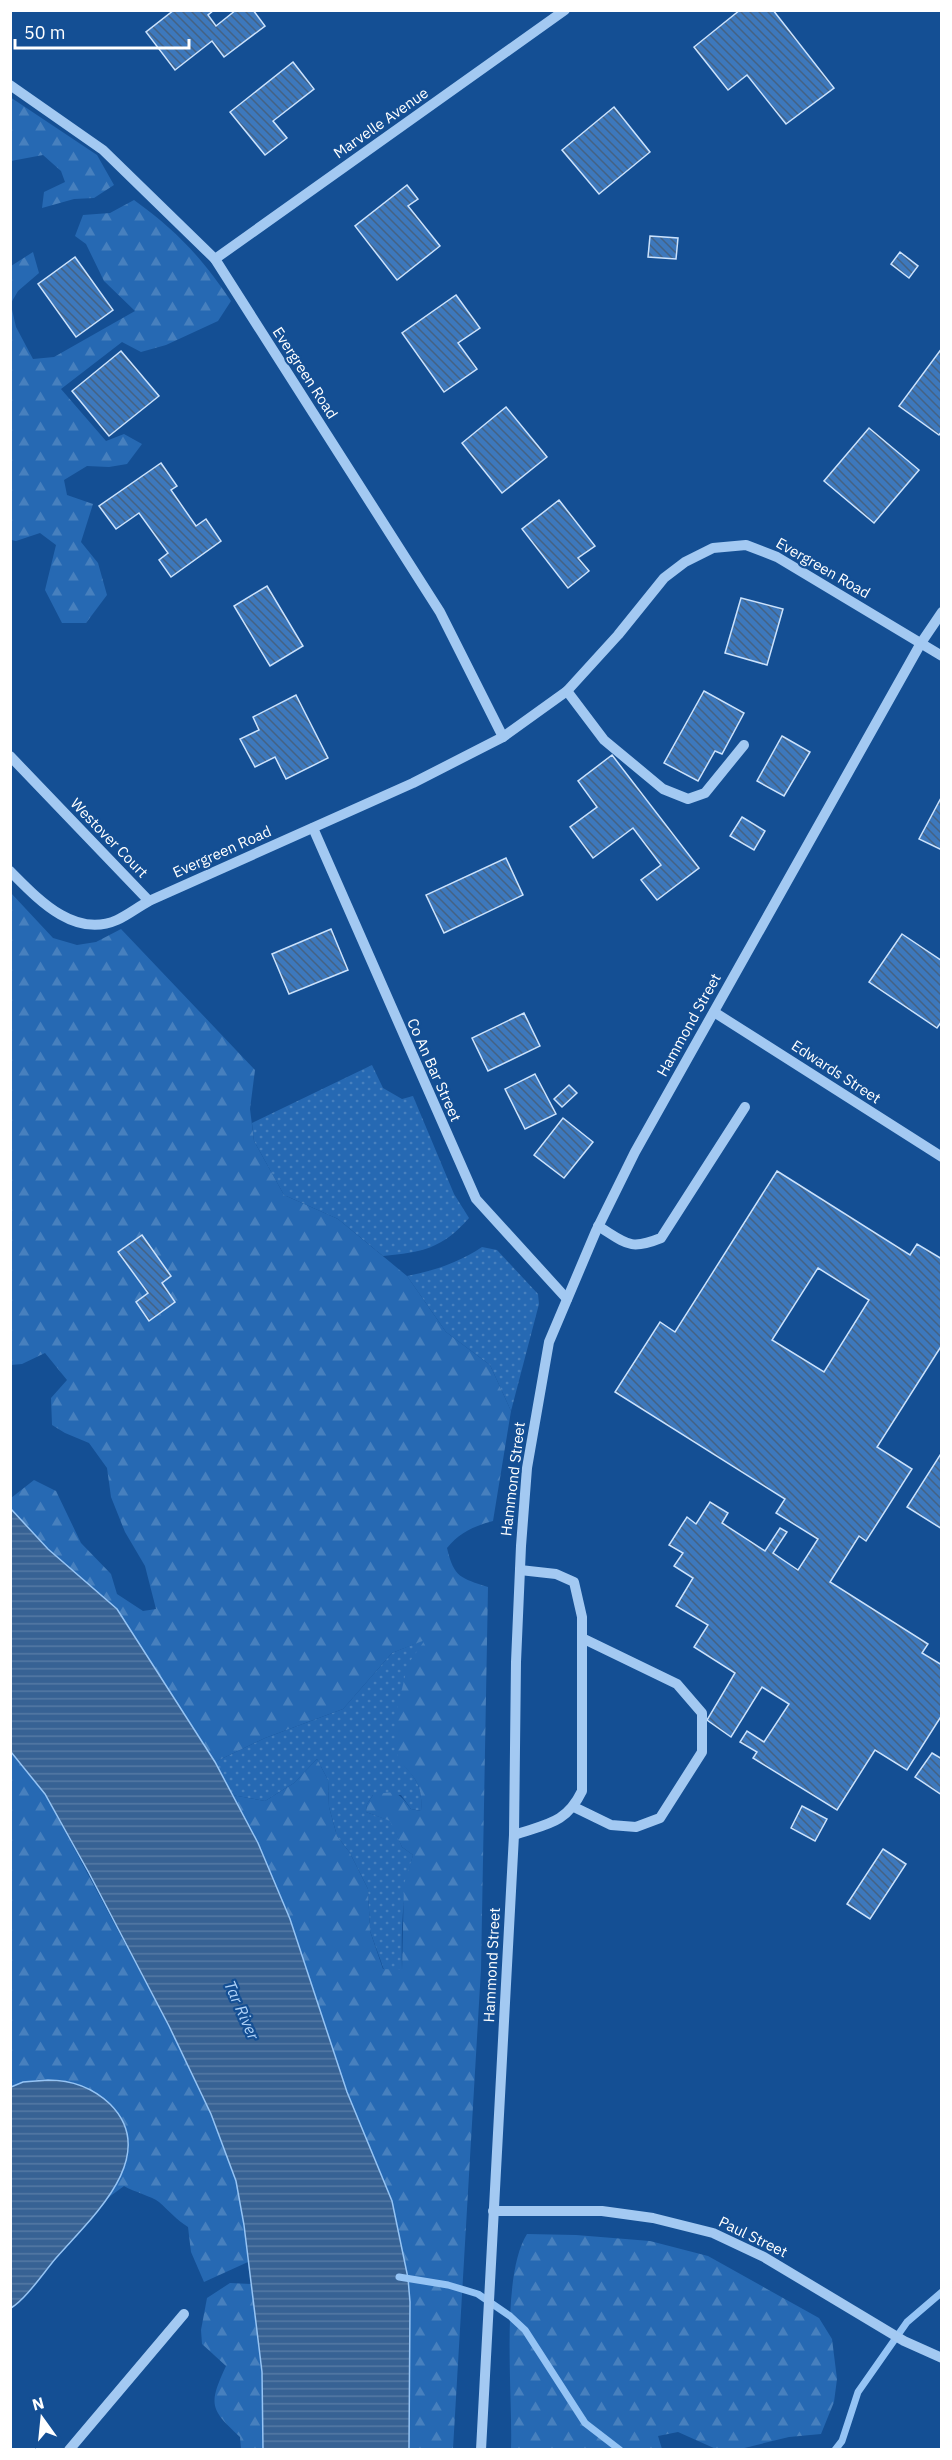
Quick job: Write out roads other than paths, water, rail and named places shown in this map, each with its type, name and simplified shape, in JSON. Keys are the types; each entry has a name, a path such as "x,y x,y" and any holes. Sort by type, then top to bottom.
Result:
{"street":[{"name":"Marvelle Avenue","path":"215,260 565,10"},
{"name":"Evergreen Road","path":"10,85 103,150 215,260 440,612 503,737"},
{"name":"Evergreen Road","path":"149,901 413,783 503,737 567,691 618,635 664,578 686,562 713,548 746,545 777,557 942,656"},
{"name":"Hammond Street","path":"481,2450 514,1835 516,1662 520,1570 527,1468 549,1342 598,1226 635,1152 921,643 942,612"},
{"path":"567,691 604,741 663,789 688,799 705,793 744,745"},
{"name":"Westover Court","path":"10,756 149,901 115,921 91,925 70,920 47,906 10,870"},
{"name":"Co An Bar Street","path":"313,828 476,1199 567,1299"},
{"name":"Edwards Street","path":"714,1012 942,1157"},
{"path":"598,1226 628,1244 642,1245 661,1238 745,1107"},
{"path":"514,1835 564,1818 574,1807 582,1791 582,1617 574,1582 556,1574 520,1570"},
{"path":"574,1807 611,1825 636,1827 660,1818 702,1752 702,1713 677,1684 582,1638"},
{"name":"Paul Street","path":"493,2211 602,2211 653,2218 712,2233 764,2258 904,2341 942,2358"},
{"path":"69,2450 184,2314"}],"water":[{"name":"Tar River","path":"11,1509 48,1549 117,1609 215,1762 258,1843 290,1919 347,2092 392,2201 408,2278 410,2302 409,2449 263,2449 262,2372 244,2225 236,2181 211,2114 169,2026 89,1873 45,1794 11,1752"},
{"path":"48,2080 81,2086 110,2104 124,2124 128,2145 125,2165 102,2206 29,2292 11,2308 11,2087 23,2082"}],"waterway":[{"path":"399,2277 448,2285 478,2294 510,2316 525,2330 585,2423 620,2450"},
{"path":"835,2450 842,2441 858,2392 907,2322 942,2292"}]}
